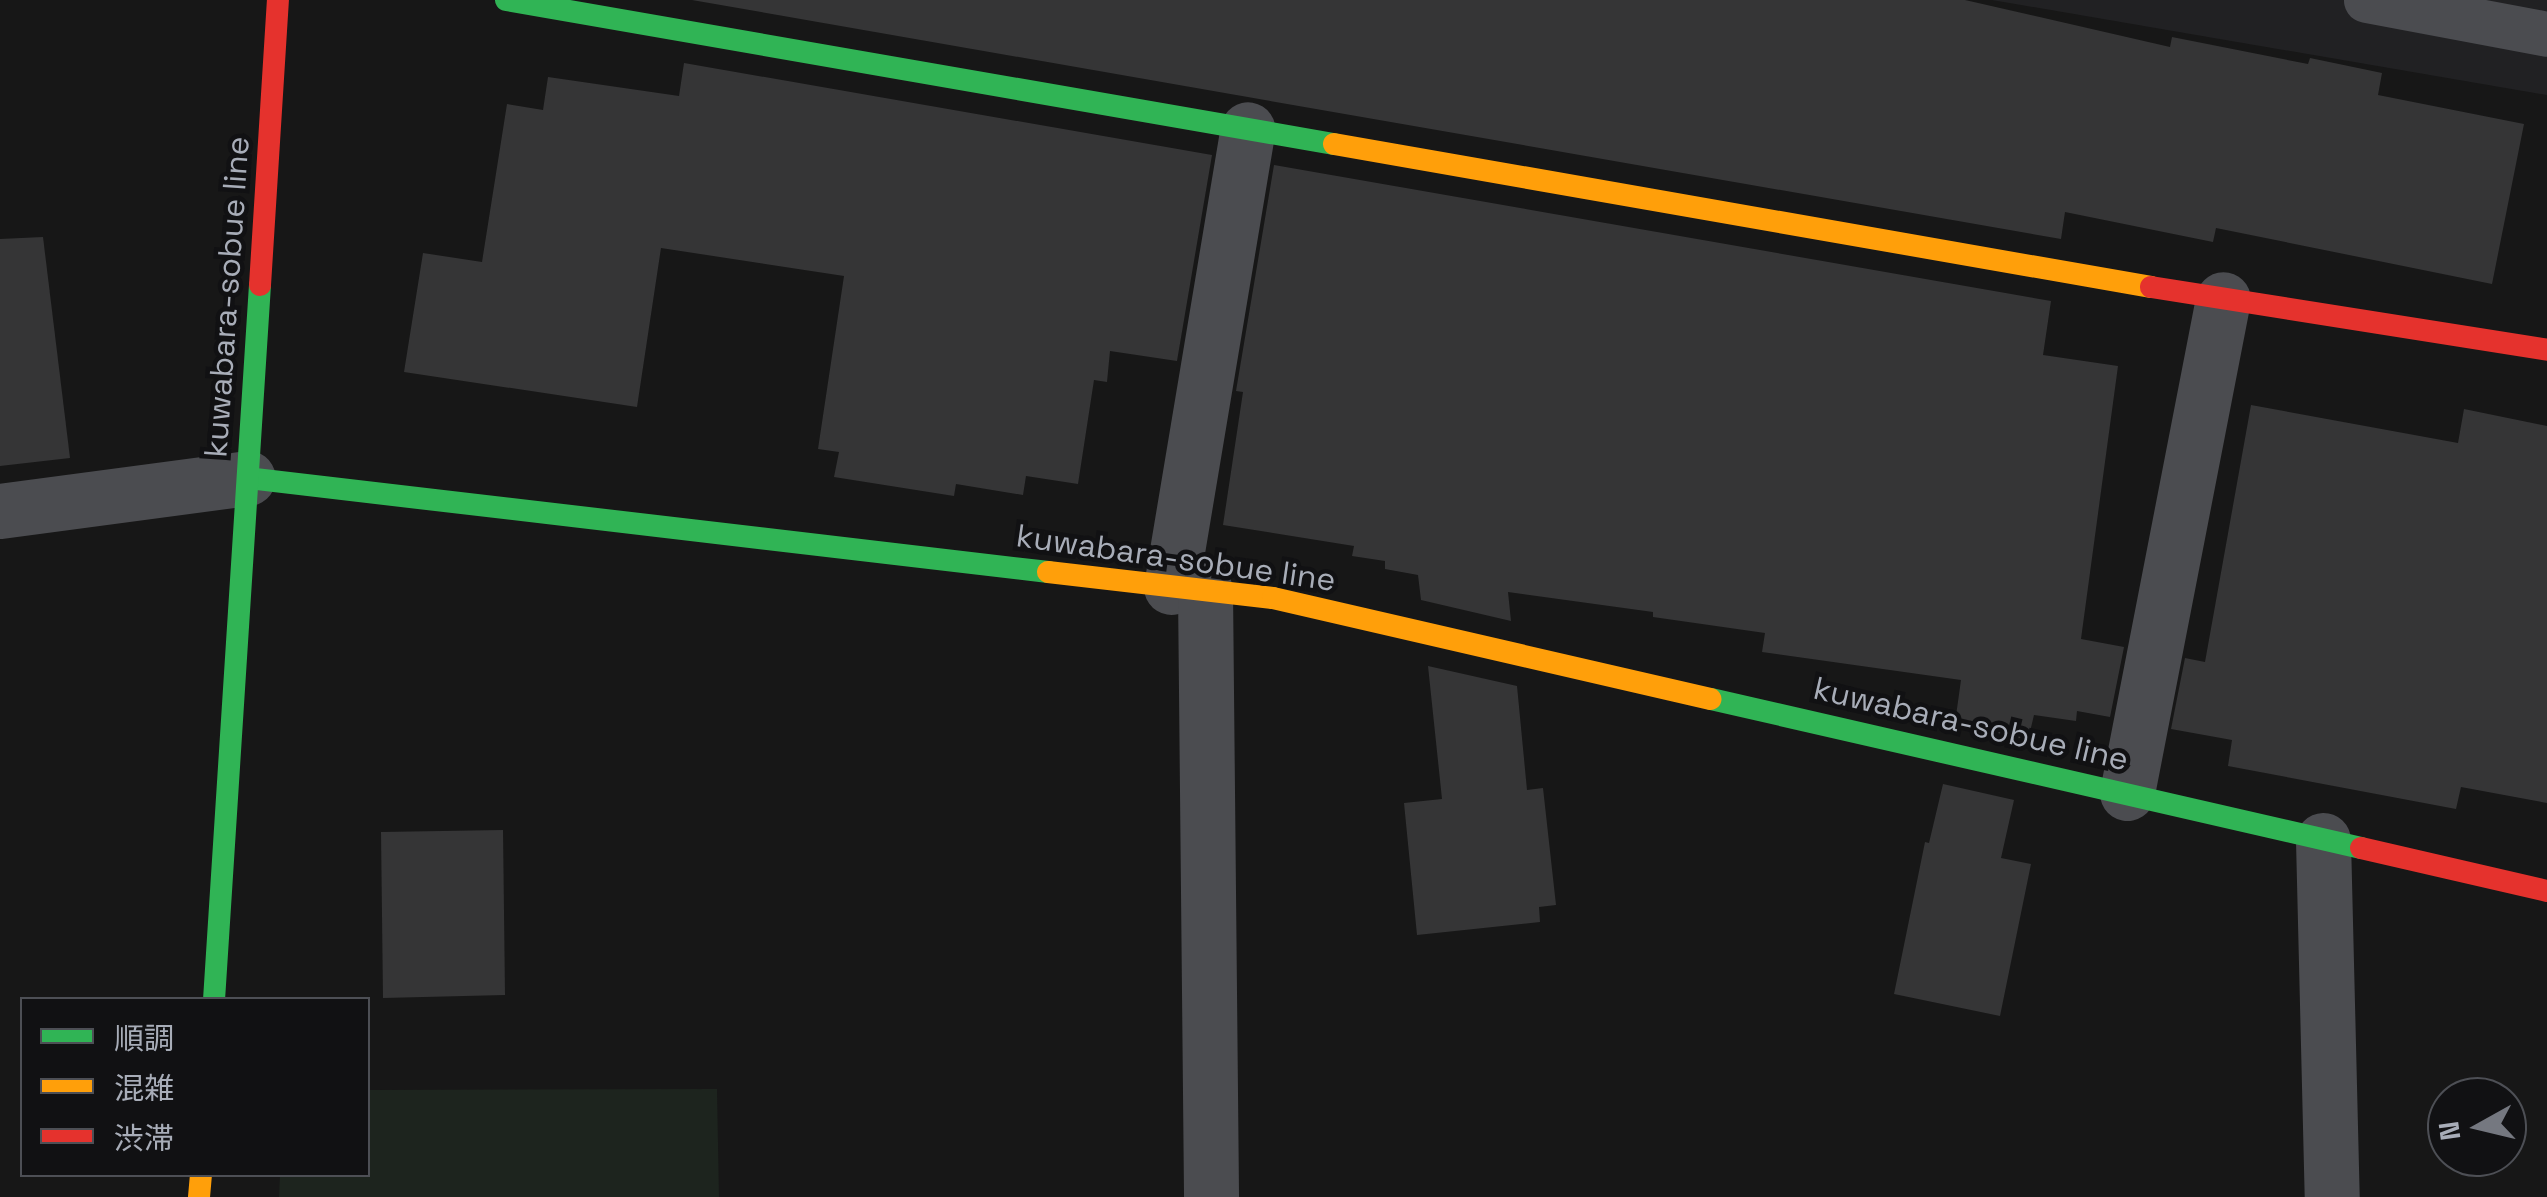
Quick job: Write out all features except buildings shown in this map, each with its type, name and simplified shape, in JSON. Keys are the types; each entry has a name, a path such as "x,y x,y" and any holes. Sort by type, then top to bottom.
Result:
{"main road":[{"name":"kuwabara-sobue line","path":"278,0 248,478 1273,598 2547,891"},
{"path":"506,0 2222,299 2547,350"},
{"path":"214,997 248,478"}],"street":[{"path":"1211,1197 1188,588 1248,129"},
{"path":"2127,793 2222,299"},
{"path":"0,510 248,478"},
{"path":"2323,840 2332,1197"}],"lane":[{"path":"2366,0 2547,34"}],"shaded area":[{"path":"1992,0 2547,0 2547,95"},
{"path":"717,1089 719,1197 279,1197 280,1177 370,1177 370,1090"}],"traffic: fast":[{"path":"506,0 1334,144"},
{"path":"214,997 260,285"},
{"path":"248,478 1048,572"},
{"path":"1711,699 2361,848"}],"traffic: slow":[{"path":"1334,144 2151,287"},
{"path":"1048,572 1273,598 1711,699"},
{"path":"199,1197 201,1177"}],"traffic: jam":[{"path":"260,285 278,0"},
{"path":"2151,287 2547,350"},
{"path":"2361,848 2547,891"}]}
